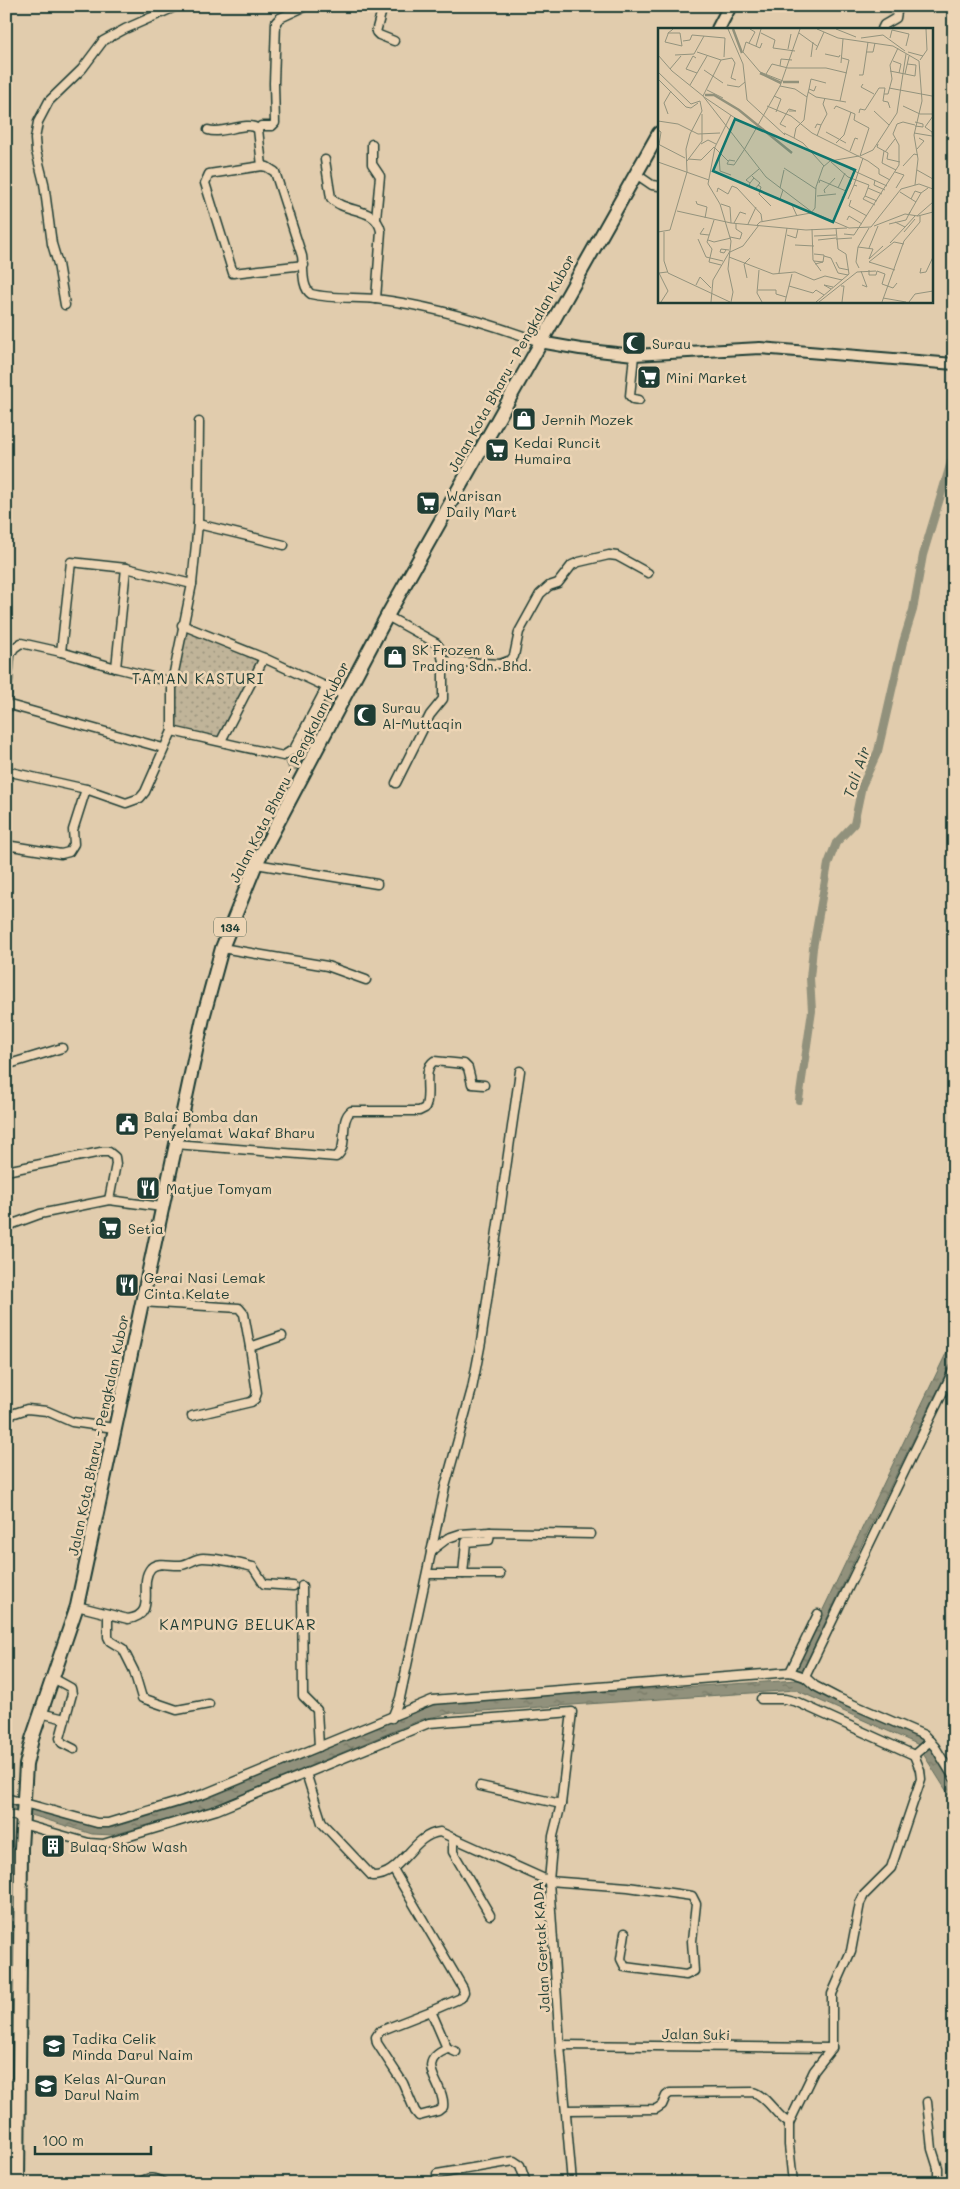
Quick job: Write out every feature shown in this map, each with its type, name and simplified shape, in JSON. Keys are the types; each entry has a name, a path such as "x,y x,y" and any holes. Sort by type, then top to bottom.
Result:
{"main road":[{"path":"719,28 730,6"},
{"name":"Jalan Kota Bharu - Pengkalan Kubor","path":"22,1804 26,1764 40,1713 77,1606 202,1018 222,948 256,864 344,695 540,342 658,135"},
{"name":"134","path":"18,2183 22,1804"}],"street":[{"path":"65,305 60,272 52,244 44,183 36,150 35,139 38,122 49,100 82,69 104,41 125,29 177,6"},
{"path":"258,129 262,126 272,126 275,123 274,83 277,20 306,6"},
{"path":"383,6 376,32 394,41"},
{"path":"883,28 886,23 894,20 898,6"},
{"path":"208,130 222,132 251,126 258,129"},
{"path":"258,129 262,166"},
{"path":"372,144 372,164 380,178 376,219 381,231 376,299"},
{"path":"326,160 329,191 336,203 371,215 376,219"},
{"path":"304,265 232,273 205,179 211,172 262,166 271,169 276,175 304,265 305,286 311,294 376,299 440,309 498,326 540,342 603,353 634,355 760,348 953,363"},
{"path":"636,174 652,185 658,186"},
{"path":"634,355 630,396 633,399 639,400"},
{"path":"6,771 86,789 126,803 140,798 144,792 162,748 172,730 172,682 182,625 192,584 198,524 199,422"},
{"path":"198,524 284,545"},
{"path":"443,661 500,664 511,660 514,656 519,632 540,594 549,586 558,583 572,565 609,555 617,556 648,573"},
{"path":"61,652 71,562 126,568 192,584"},
{"path":"116,668 126,568"},
{"path":"387,616 436,643 440,648 443,661 443,699 430,715 396,783"},
{"path":"182,625 264,658 344,695"},
{"path":"162,748 6,704 10,655 14,648 21,643 172,682"},
{"path":"220,741 264,658"},
{"path":"172,730 276,756 290,754 327,686"},
{"path":"6,845 61,854 69,852 74,844 73,830 86,789"},
{"path":"256,864 377,884"},
{"path":"222,948 327,966 366,980"},
{"path":"6,1065 62,1048"},
{"path":"175,1144 336,1157 342,1150 346,1117 351,1111 419,1110 425,1108 427,1103 428,1069 434,1061 464,1064 468,1068 472,1084 484,1085"},
{"path":"392,1718 400,1698 445,1486 472,1389 481,1342 520,1071"},
{"path":"6,1171 109,1152 115,1157 116,1164 109,1200"},
{"path":"6,1228 40,1214 109,1200 162,1207"},
{"path":"141,1302 239,1308 244,1314 257,1393 255,1399 250,1402 192,1416"},
{"path":"250,1347 282,1336"},
{"path":"804,1677 954,1369"},
{"path":"6,1416 27,1409 47,1411 72,1422 114,1428"},
{"path":"431,1551 448,1538 460,1534 490,1532 591,1534"},
{"path":"463,1574 466,1542 489,1540 490,1532"},
{"path":"77,1606 128,1619 136,1618 143,1612 147,1578 150,1570 155,1565 187,1564 204,1558 253,1566 264,1584 293,1586"},
{"path":"426,1574 500,1574"},
{"path":"302,1586 303,1694 305,1699 317,1710 319,1747"},
{"path":"108,1614 108,1637 110,1641 123,1649 134,1671 142,1698 178,1710 209,1704"},
{"path":"791,1672 818,1614"},
{"path":"6,1798 22,1804 97,1823 108,1823 204,1794 432,1700 791,1672 804,1677 815,1686 917,1731 929,1742 954,1778"},
{"path":"53,1678 69,1686 72,1691 61,1741 74,1749"},
{"path":"761,1699 785,1699 797,1702 914,1755 922,1779 891,1868 862,1899 855,1921 851,1951 832,1994 832,2048 814,2071 789,2123 793,2183"},
{"name":"Jalan Gertak KADA","path":"306,1773 429,1723 572,1712 561,1804 553,1836 549,1881 572,2183"},
{"path":"40,1713 65,1719"},
{"path":"914,1755 929,1742"},
{"path":"6,1814 89,1843 103,1844 217,1810 306,1773 323,1825 370,1876 376,1876 393,1869 424,1838 440,1832 549,1881 692,1896 696,1904 692,1941 694,1971 686,1975 625,1967 621,1959 625,1933"},
{"path":"480,1786 561,1804"},
{"path":"453,1838 453,1852 490,1915"},
{"path":"393,1869 463,1988 461,1998 380,2031 376,2036 377,2043 403,2083 419,2116 438,2111 443,2107 443,2101 430,2067 439,2053 448,2049 456,2052"},
{"path":"431,2011 448,2049"},
{"name":"Jalan Suki","path":"560,2045 832,2048"},
{"path":"6,2086 19,2081"},
{"path":"566,2110 656,2109 662,2105 666,2096 670,2093 753,2092 789,2123"},
{"path":"927,2102 932,2150 938,2168 938,2183"},
{"path":"437,2174 514,2161 520,2164 526,2183"},
{"path":"140,2183 148,2178 155,2178 164,2183"}],"shaded area":[{"path":"182,625 264,658 221,741 172,731 172,682"},
{"path":"328,699 332,704 297,769 290,772 286,762 293,765"},
{"path":"12,2099 12,2142 6,2143 6,2101"}],"water":[{"path":"954,1337 954,1357 863,1542 803,1670 794,1670"},
{"path":"798,1680 924,1736 954,1786 954,1803 917,1744 796,1690 452,1713 423,1719 211,1807 113,1835 92,1834 6,1807 6,1800 95,1826 111,1828 209,1798 420,1709 450,1701"}],"waterway":[{"name":"Tali Air","path":"799,1100 812,1011 810,978 813,948 828,864 836,843 854,824 862,786 878,751 903,642 913,610 923,555 954,452"}],"place":[{"name":"Surau","path":"634,343"},
{"name":"Mini Market","path":"649,377"},
{"name":"Jernih Mozek","path":"524,419"},
{"name":"Kedai Runcit Humaira","path":"497,450"},
{"name":"Warisan Daily Mart","path":"428,503"},
{"name":"SK Frozen & Trading Sdn. Bhd.","path":"395,657"},
{"name":"Surau Al-Muttaqin","path":"365,715"},
{"name":"Balai Bomba dan Penyelamat Wakaf Bharu","path":"127,1124"},
{"name":"Matjue Tomyam","path":"148,1188"},
{"name":"Setia","path":"110,1228"},
{"name":"Gerai Nasi Lemak Cinta Kelate","path":"127,1285"},
{"name":"Bulaq Show Wash","path":"53,1846"},
{"name":"Tadika Celik Minda Darul Naim","path":"54,2046"},
{"name":"Kelas Al-Quran Darul Naim","path":"46,2086"}],"district":[{"name":"TAMAN KASTURI","path":"198,678"},
{"name":"KAMPUNG BELUKAR","path":"238,1624"}]}
